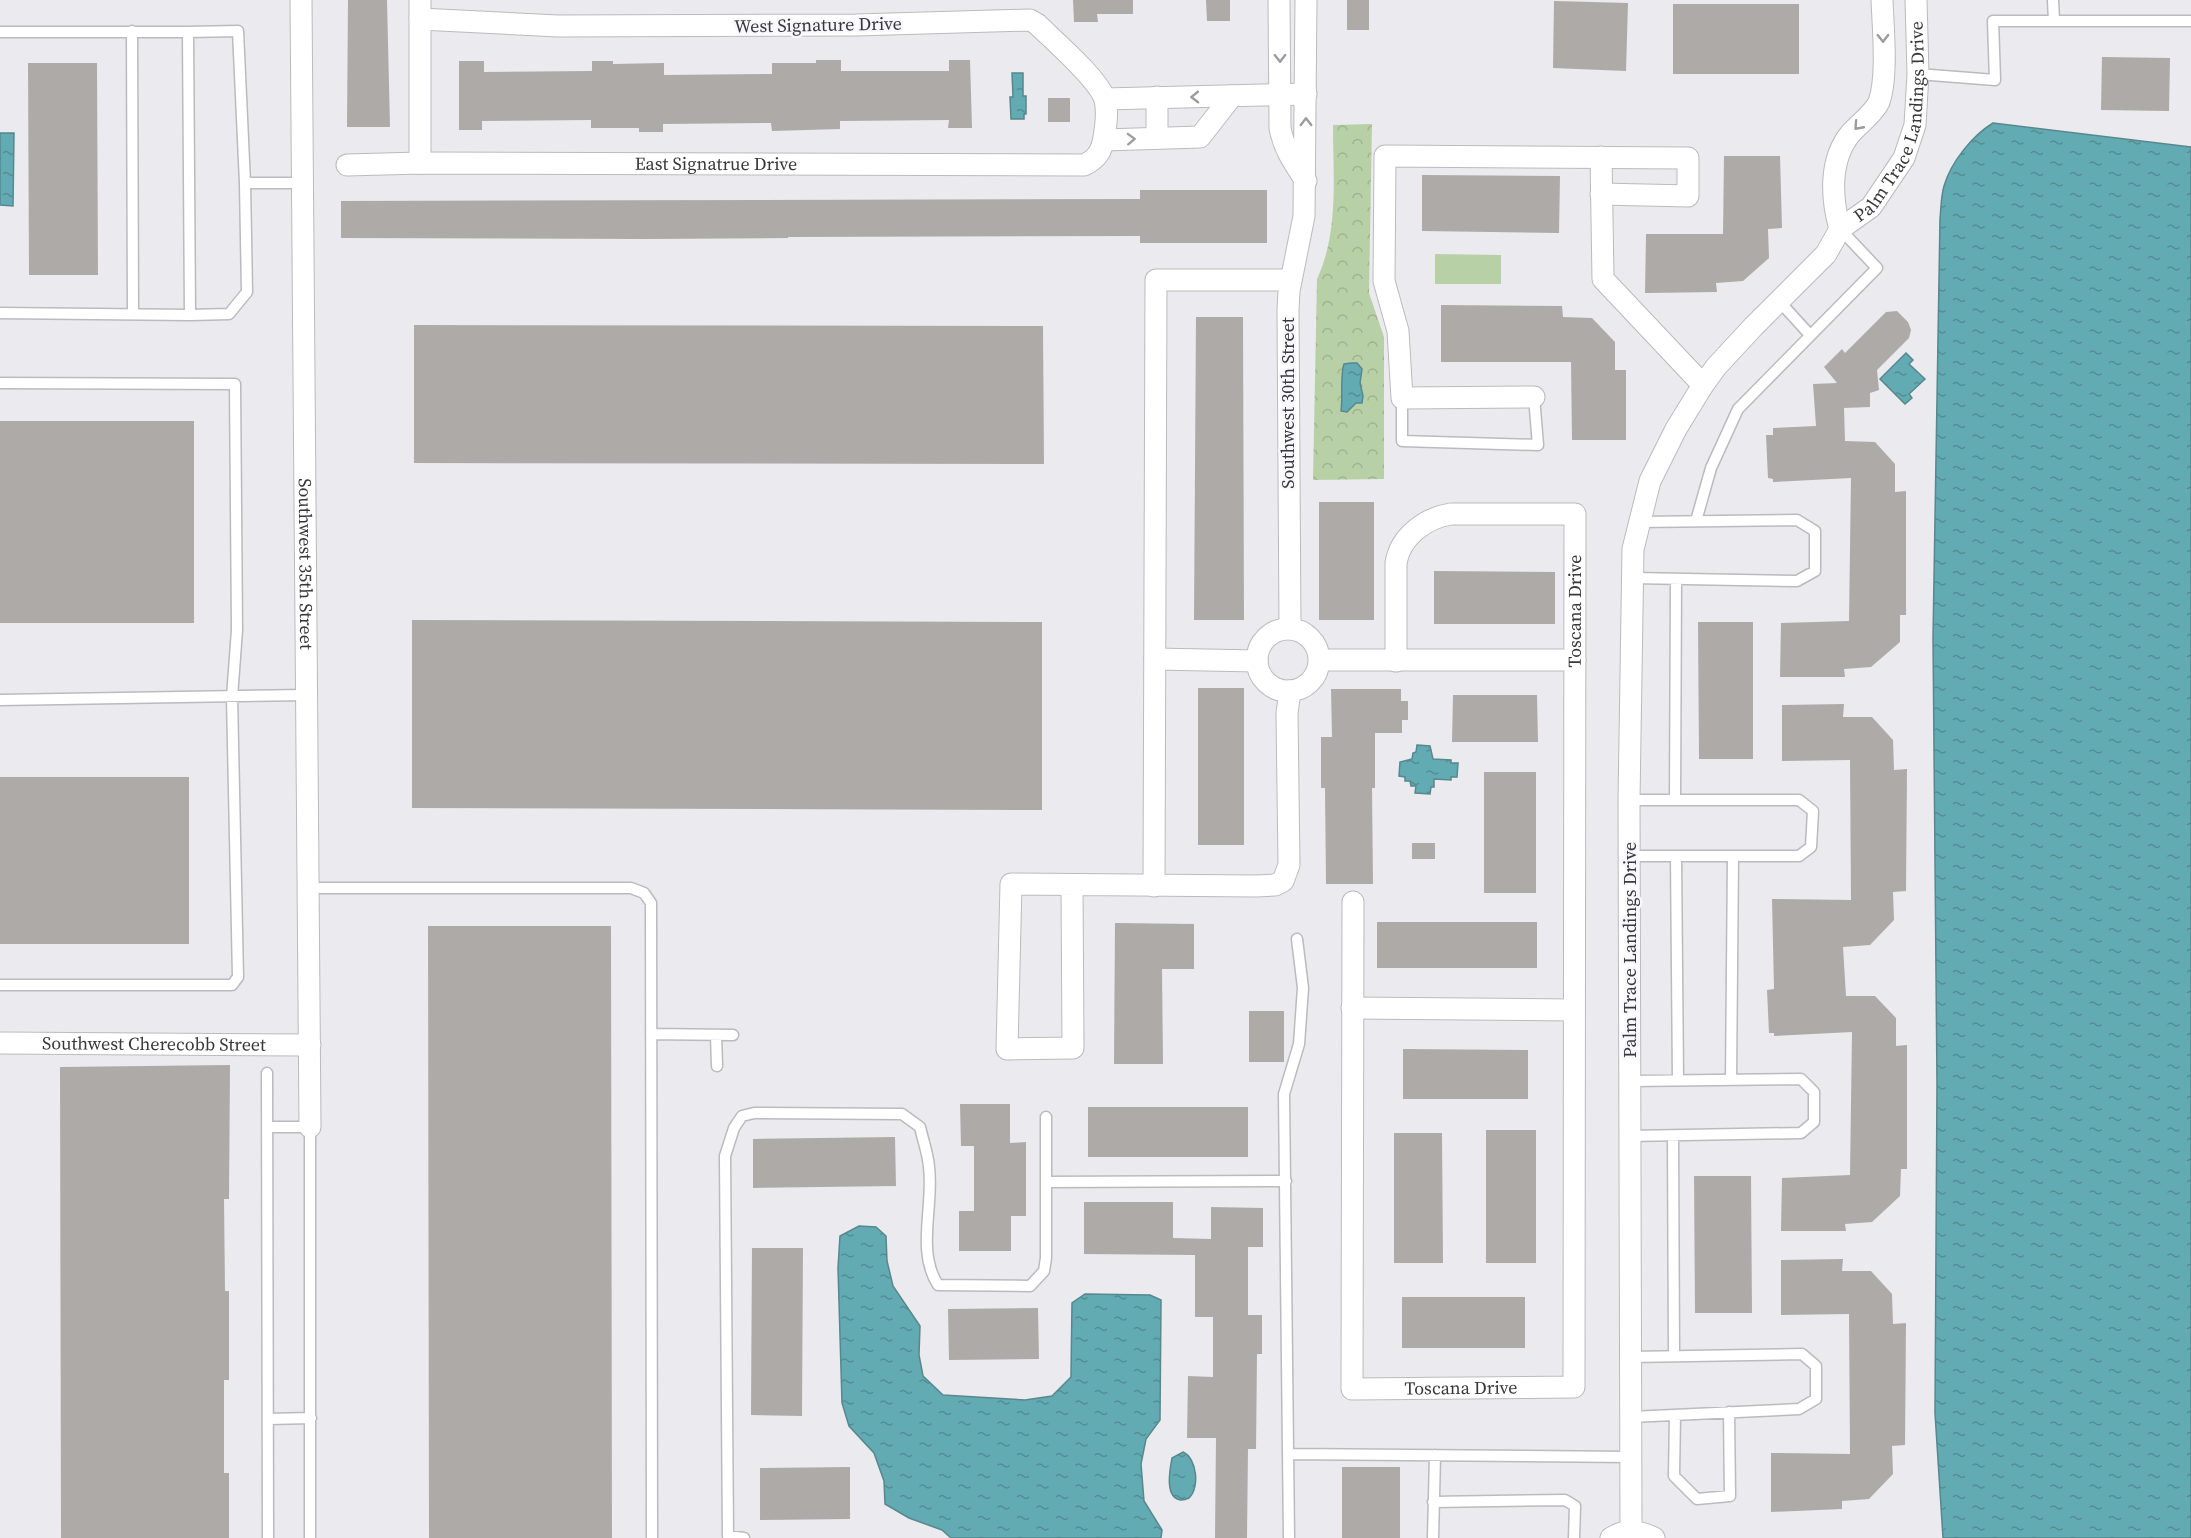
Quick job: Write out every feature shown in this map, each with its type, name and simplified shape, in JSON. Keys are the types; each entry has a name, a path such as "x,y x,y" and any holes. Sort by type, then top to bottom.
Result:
{"street":[{"name":"Southwest 35th Street","path":"301,0 310,1127"},
{"path":"1279,0 1280,128 1288,155 1306,181"},
{"name":"Southwest 30th Street","path":"1290,628 1288,310 1291,280 1305,216 1305,0"},
{"name":"Palm Trace Landings Drive","path":"1840,230 1834,211 1834,163 1849,136 1878,103 1883,75 1882,0"},
{"name":"Palm Trace Landings Drive","path":"1631,1530 1629,800 1633,549 1650,481 1676,429 1703,385 1716,367 1826,254 1840,230 1871,207 1904,158 1915,125 1918,74 1916,0"},
{"path":"420,10 420,163"},
{"name":"West Signature Drive","path":"420,10 558,26 856,26 1030,20 1037,24 1096,84 1105,99"},
{"path":"1883,75 1918,74"},
{"path":"1232,96 1200,137 1104,140 1107,124 1105,99 1306,94"},
{"path":"1157,98 1157,138"},
{"name":"East Signatrue Drive","path":"347,165 420,163 1084,165 1095,160 1104,140"},
{"path":"1534,397 1402,398 1398,331 1384,281 1385,156 1688,158 1688,196 1601,194"},
{"path":"1601,157 1603,279 1703,385"},
{"path":"1154,886 1156,280 1291,280"},
{"name":"Toscana Drive","path":"1353,902 1352,1389 1574,1387 1575,514 1451,514 1434,517 1425,522 1404,542 1398,552 1396,661"},
{"path":"1290,628 1301,631 1311,638 1320,660 1311,682 1290,691 1280,690 1263,679 1257,661 1258,649 1263,640 1271,633 1290,628"},
{"path":"1155,659 1257,661"},
{"path":"1320,660 1575,660"},
{"path":"1072,885 1073,1048 1007,1048 1011,884 1275,885 1283,881 1289,865 1287,713 1290,691"},
{"path":"1352,1008 1574,1010"},
{"name":"Southwest Cherecobb Street","path":"0,1043 310,1045"},
{"path":"1611,1538 1631,1530 1643,1532 1654,1538"}],"lane":[{"path":"2053,0 2054,21"},
{"path":"1918,74 1995,80 1993,21 2054,21 2105,16 2169,16 2191,21"},
{"path":"0,32 238,31 247,292 229,314 0,313"},
{"path":"132,32 134,314"},
{"path":"188,32 190,315"},
{"path":"245,183 302,183"},
{"path":"1696,521 1712,468 1738,409 1877,268 1840,230"},
{"path":"1779,301 1810,335"},
{"path":"0,383 235,384 237,630 232,697 238,977 232,985 0,985"},
{"path":"1402,398 1402,441 1538,445 1534,397"},
{"path":"1633,578 1797,581 1815,571 1815,531 1797,520 1640,522"},
{"path":"1675,800 1676,579"},
{"path":"0,700 307,695"},
{"path":"1629,800 1799,800 1813,811 1811,847 1798,856 1629,856"},
{"path":"1676,856 1678,1080"},
{"path":"1731,1080 1733,856"},
{"path":"308,888 631,888 644,893 651,903 651,1538"},
{"path":"1289,1538 1284,1094 1299,1044 1303,988 1298,939"},
{"path":"651,1034 733,1035"},
{"path":"716,1035 717,1066"},
{"path":"267,1073 268,1538"},
{"path":"1630,1081 1802,1079 1814,1092 1814,1122 1801,1133 1630,1136"},
{"path":"744,1538 728,1536 725,1168 725,1156 734,1128 742,1116 754,1113 902,1114 920,1126 929,1168 927,1244 930,1273 938,1286 1030,1286 1044,1271 1046,1258 1046,1117"},
{"path":"267,1127 310,1127 310,1538"},
{"path":"1673,1136 1674,1355"},
{"path":"1046,1182 1286,1180"},
{"path":"1631,1357 1802,1354 1816,1366 1816,1399 1799,1409 1631,1417"},
{"path":"1675,1415 1674,1476 1697,1499 1730,1496 1728,1412"},
{"path":"268,1419 311,1418"},
{"path":"1289,1454 1631,1457"},
{"path":"1433,1538 1435,1455"},
{"path":"1433,1502 1565,1500 1575,1506 1574,1538"}],"green space":[{"path":"1372,124 1369,293 1384,337 1384,479 1313,480 1317,279 1324,261 1332,223 1333,125"},
{"path":"1435,254 1501,255 1501,284 1435,284"}],"water":[{"path":"1012,73 1023,73 1023,96 1026,96 1024,119 1011,119"},
{"path":"1993,123 2191,147 2191,1538 1943,1538 1935,1413 1937,1084 1933,638 1940,219 1943,190 1947,177 1970,142"},
{"path":"0,133 14,133 13,206 0,205"},
{"path":"1906,353 1913,360 1909,364 1925,379 1909,394 1912,398 1905,404 1880,379"},
{"path":"1357,363 1362,369 1360,383 1363,396 1362,403 1356,403 1347,412 1341,411 1342,374 1344,364"},
{"path":"1417,745 1430,746 1433,759 1451,760 1451,763 1458,763 1457,777 1451,777 1451,780 1434,779 1434,787 1431,787 1430,794 1415,793 1416,786 1411,786 1410,781 1405,781 1405,777 1399,776 1400,762 1412,759"},
{"path":"859,1226 876,1227 886,1236 887,1261 893,1286 920,1326 919,1355 923,1376 943,1395 1025,1400 1052,1396 1071,1377 1072,1303 1085,1294 1150,1295 1161,1300 1160,1420 1146,1439 1141,1464 1144,1501 1162,1530 1161,1538 951,1538 942,1530 909,1518 885,1504 884,1481 874,1453 849,1426 842,1403 838,1268 840,1236"},
{"path":"1183,1452 1191,1460 1196,1481 1189,1498 1181,1500 1172,1494 1169,1476 1172,1458"}],"building":[{"path":"348,0 387,0 390,127 347,127"},
{"path":"1073,0 1133,0 1133,14 1097,14 1098,22 1074,22"},
{"path":"1206,0 1230,0 1230,21 1207,21"},
{"path":"1347,0 1369,0 1369,30 1347,30"},
{"path":"1554,1 1628,3 1626,71 1553,68"},
{"path":"1673,4 1799,4 1799,74 1673,74"},
{"path":"2102,57 2170,58 2169,111 2101,110"},
{"path":"816,60 841,60 841,71 949,71 949,60 970,60 972,128 948,128 949,120 840,121 840,129 772,131 771,123 663,124 663,132 639,132 639,128 591,128 591,120 482,121 482,130 459,130 459,61 484,61 484,72 592,71 592,61 613,61 613,64 664,63 664,75 772,74 772,63 816,63"},
{"path":"28,63 97,63 98,275 29,275"},
{"path":"1048,98 1070,98 1070,122 1048,122"},
{"path":"1724,156 1780,156 1782,228 1768,229 1769,258 1743,281 1716,283 1717,292 1645,293 1646,234 1723,234"},
{"path":"1422,175 1560,176 1559,233 1422,231"},
{"path":"1140,190 1267,190 1267,243 1140,243 1140,236 341,238 341,201 1140,199"},
{"path":"1441,305 1562,306 1563,317 1592,318 1615,342 1615,370 1626,370 1626,440 1572,440 1571,362 1441,362"},
{"path":"1897,311 1908,322 1911,330 1909,338 1877,370 1879,390 1870,393 1870,407 1844,408 1845,441 1875,442 1895,464 1895,492 1906,491 1906,615 1900,615 1900,642 1871,667 1844,669 1845,677 1780,677 1781,623 1849,621 1851,478 1773,482 1773,479 1768,478 1766,435 1773,435 1773,428 1816,426 1813,384 1837,383 1824,367 1842,349 1845,353 1886,312"},
{"path":"1196,317 1243,317 1244,620 1194,620"},
{"path":"414,325 1043,326 1044,464 414,463"},
{"path":"0,421 194,421 194,623 0,623"},
{"path":"1319,502 1374,502 1374,620 1319,620"},
{"path":"1434,571 1555,572 1555,624 1434,624"},
{"path":"412,620 1042,622 1042,810 412,808"},
{"path":"1698,622 1753,622 1753,759 1699,759"},
{"path":"1198,688 1244,688 1244,845 1198,845"},
{"path":"1331,689 1401,689 1401,701 1408,701 1408,720 1402,720 1402,733 1375,733 1375,788 1372,788 1373,884 1326,884 1325,788 1321,788 1321,737 1332,737"},
{"path":"1453,695 1537,695 1538,742 1452,742"},
{"path":"1844,704 1843,717 1872,717 1893,740 1894,770 1907,769 1906,891 1893,892 1894,920 1870,945 1843,947 1846,996 1875,996 1896,1018 1896,1046 1907,1045 1907,1169 1901,1169 1900,1196 1872,1222 1845,1224 1846,1231 1781,1231 1782,1178 1850,1175 1852,1032 1774,1036 1774,1033 1769,1033 1767,990 1774,989 1772,899 1851,900 1850,760 1782,761 1782,705"},
{"path":"1484,772 1536,772 1536,893 1484,893"},
{"path":"0,777 189,777 189,944 0,944"},
{"path":"1412,843 1435,843 1435,859 1412,859"},
{"path":"1377,922 1537,922 1537,968 1377,968"},
{"path":"1115,923 1194,924 1194,969 1162,969 1163,1064 1114,1064"},
{"path":"428,926 611,926 612,1538 429,1538"},
{"path":"1249,1011 1284,1011 1284,1062 1249,1062"},
{"path":"1403,1049 1528,1050 1528,1099 1403,1099"},
{"path":"230,1065 229,1199 224,1199 225,1291 229,1291 229,1380 224,1380 224,1473 229,1473 229,1538 61,1538 60,1067"},
{"path":"960,1104 1010,1104 1010,1143 1026,1142 1026,1216 1011,1216 1011,1251 959,1251 959,1211 974,1211 974,1146 961,1146"},
{"path":"1088,1107 1248,1107 1248,1157 1088,1157"},
{"path":"1486,1130 1536,1130 1536,1263 1486,1263"},
{"path":"1394,1133 1442,1133 1443,1263 1394,1263"},
{"path":"895,1137 896,1186 753,1188 753,1139"},
{"path":"1694,1176 1751,1176 1752,1313 1695,1313"},
{"path":"1084,1202 1173,1202 1173,1238 1211,1239 1211,1207 1263,1208 1263,1247 1248,1247 1248,1315 1262,1315 1262,1354 1257,1354 1256,1449 1248,1449 1247,1538 1215,1538 1216,1438 1187,1438 1188,1376 1213,1377 1213,1317 1195,1317 1195,1255 1084,1254"},
{"path":"752,1248 803,1248 802,1416 751,1415"},
{"path":"1843,1259 1842,1271 1871,1271 1892,1294 1893,1324 1906,1323 1905,1445 1892,1446 1893,1474 1869,1499 1842,1501 1842,1509 1771,1512 1771,1453 1850,1454 1849,1314 1781,1315 1781,1260"},
{"path":"1402,1297 1525,1297 1525,1348 1402,1348"},
{"path":"1038,1308 1039,1359 949,1360 948,1309"},
{"path":"850,1467 850,1519 760,1520 760,1468"},
{"path":"1342,1467 1400,1467 1400,1538 1342,1538"}]}
